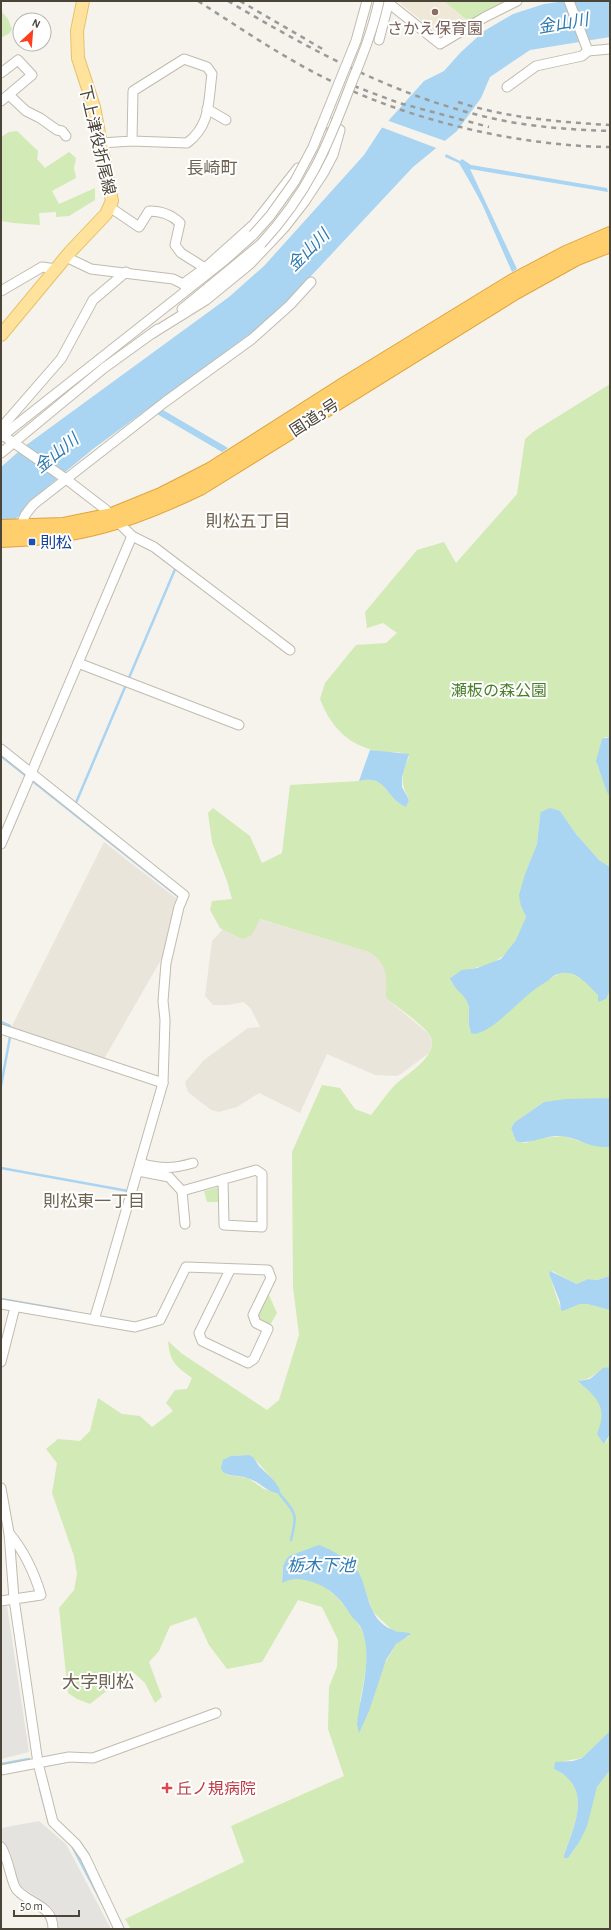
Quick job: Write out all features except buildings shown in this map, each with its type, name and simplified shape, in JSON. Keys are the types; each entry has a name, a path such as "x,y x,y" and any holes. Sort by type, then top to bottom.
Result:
{"highway":[{"name":"国道3号","path":"3,535 56,536 84,532 115,519 210,470 345,384 513,281 566,253 610,234"},
{"name":"国道3号","path":"3,535 20,527 63,525 115,519 160,508 200,488 514,293 577,258 610,245"}],"main road":[{"name":"下上津役折尾線","path":"1,335 66,257 111,208 112,201 94,108 78,58 78,31 83,1"}],"street":[{"path":"1,434 185,287 225,260 253,236 270,216 295,180 313,147 356,41 367,1"},
{"path":"153,333 261,244 283,220 306,187 325,151 365,49 379,1"},
{"path":"380,40 388,2 440,44 485,17 517,1"},
{"path":"569,1 588,51"},
{"path":"507,87 536,66 582,56 588,51 610,49"},
{"path":"101,143 132,141 187,143 200,131 208,109 212,74 207,67 184,59 133,92 132,141"},
{"path":"1,73 18,60 32,75 1,101"},
{"path":"9,95 26,111 40,118 57,130 62,131 66,136"},
{"path":"208,109 226,120"},
{"path":"1,453 104,368 153,333 206,300 250,264 284,228 305,201 333,155 340,130 326,121 311,142 297,171 274,201 254,224 185,287"},
{"path":"111,208 139,227 149,211 159,211 176,218 180,223 175,245 182,253 205,268"},
{"path":"66,257 91,269 126,272 172,279 185,287"},
{"path":"1,291 42,267 56,269"},
{"path":"1,434 61,359 93,300 126,272"},
{"path":"20,527 30,508 165,402 252,339 290,305 311,282"},
{"path":"1,434 66,479 115,519 132,536 154,547 290,650"},
{"path":"1,844 132,536"},
{"path":"78,663 239,726"},
{"path":"1,749 74,809 184,895 179,907 166,963 163,1001 165,1020 163,1082 94,1320"},
{"path":"1,1029 163,1082"},
{"path":"139,1167 175,1168 193,1163"},
{"path":"139,1167 169,1177 182,1191 186,1224"},
{"path":"182,1191 223,1179 256,1170 262,1174 262,1227 224,1225 223,1179"},
{"path":"1,1304 135,1327 160,1320 186,1267 230,1270 268,1270 272,1278 253,1315 256,1323 268,1329 254,1359 248,1363 202,1341 199,1333 230,1270"},
{"path":"1,1362 15,1306"},
{"path":"1,1488 9,1534 14,1599 38,1763 53,1822 76,1844 85,1858 119,1929"},
{"path":"1,1601 41,1595 32,1568 19,1545 9,1534"},
{"path":"1,1770 69,1757 94,1758 216,1713"},
{"path":"1,1847 6,1855 16,1890 49,1912 53,1919 53,1929"}],"shaded area":[{"path":"401,1 449,1 474,23 452,38 441,36 401,4"},
{"path":"104,842 177,899 162,958 104,1059 11,1028"},
{"path":"259,919 369,952 380,959 386,970 386,998 429,1034 432,1043 429,1053 401,1074 396,1076 375,1075 327,1054 300,1113 259,1093 237,1107 219,1112 211,1110 188,1092 185,1082 204,1060 248,1028 260,1027 251,1009 244,1002 228,1005 213,1005 205,996 212,941 223,929 242,939"},
{"path":"7,1606 29,1752 1,1759 1,1607"},
{"path":"39,1821 66,1844 111,1929 58,1929 57,1916 51,1907 19,1885 10,1851 1,1840 1,1828"}],"green space":[{"path":"444,1 509,1 470,22"},
{"path":"1,11 8,19 12,29 10,33 1,38"},
{"path":"17,131 38,151 37,159 45,168 69,152 76,158 74,168 76,178 52,191 59,204 95,188 95,200 69,216 56,217 56,212 39,213 40,225 1,221 1,137 9,132"},
{"name":"瀬板の森公園","path":"610,384 610,737 605,737 597,765 610,796 610,867 599,860 576,834 560,811 540,816 537,844 525,874 521,906 526,917 521,932 508,952 502,957 489,964 465,970 456,974 451,977 451,982 467,1001 471,1033 488,1028 533,989 560,973 568,972 588,983 598,995 598,1002 608,994 610,990 610,1098 544,1102 515,1122 511,1128 516,1141 526,1143 533,1139 563,1136 592,1145 610,1147 610,1276 597,1280 588,1279 577,1284 552,1271 549,1274 563,1311 580,1304 587,1304 610,1310 610,1367 584,1380 580,1380 579,1383 588,1389 596,1398 603,1413 603,1419 597,1434 606,1443 610,1434 610,1731 582,1758 565,1761 554,1769 566,1777 574,1786 577,1796 578,1807 576,1818 564,1855 568,1858 580,1841 597,1787 610,1770 610,1929 131,1929 125,1919 244,1862 231,1826 344,1776 328,1729 329,1687 337,1667 338,1640 322,1607 298,1600 262,1662 227,1669 209,1645 196,1617 170,1626 159,1651 149,1662 162,1697 155,1703 145,1683 132,1671 90,1704 77,1699 68,1693 59,1608 74,1590 77,1574 74,1556 52,1493 57,1463 46,1449 58,1439 80,1441 90,1431 98,1398 122,1414 140,1416 152,1427 173,1411 166,1403 175,1390 187,1389 192,1378 178,1367 172,1359 168,1341 181,1353 267,1410 279,1400 299,1335 293,1287 292,1152 322,1085 340,1088 355,1109 371,1115 396,1084 415,1069 427,1056 431,1049 432,1041 426,1030 386,998 386,977 383,966 369,952 260,919 252,935 242,939 220,928 210,910 212,901 232,899 227,881 212,842 208,813 213,808 250,836 262,863 282,853 290,785 368,780 375,781 381,784 399,803 406,807 409,800 404,788 403,774 409,757 401,753 386,752 363,747 353,742 337,729 320,699 325,683 356,645 386,643 397,633 383,623 367,628 365,612 417,550 444,542 456,563 517,494 525,439 533,432","holes":["249,1455 257,1461 276,1484 281,1493 264,1489 248,1478 227,1475 231,1456","341,1557 352,1563 358,1571 373,1612 392,1630 410,1636 402,1639 396,1644 360,1703 366,1670 367,1654 365,1638 360,1627 342,1603 320,1584 303,1578 282,1580 283,1566"]},
{"path":"219,1187 219,1202 207,1202 204,1191"},
{"path":"268,1293 277,1313 270,1325 259,1320 258,1315"}],"water":[{"name":"金山川","path":"566,1 610,1 610,37 530,50 490,77 481,98 457,131 413,167 297,291 258,328 93,449 46,488 1,534 1,467 25,446 229,297 264,266 364,155 381,129 424,81 444,71 460,53 484,31 513,14 544,4"},
{"path":"446,154 460,161 462,159 471,165 607,188 608,192 470,169 517,269 512,272 482,204 470,182 459,163 445,157"},
{"path":"163,410 228,448 222,452 157,414"},
{"path":"610,737 610,796 607,792 596,761 602,739"},
{"path":"370,750 409,754 402,777 402,787 409,800 406,807 399,803 381,784 368,780 359,781"},
{"path":"550,808 560,811 576,834 599,860 610,867 610,990 606,999 598,1002 598,995 581,978 570,973 556,975 528,994 502,1019 484,1031 475,1034 471,1033 468,1004 450,978 462,970 477,968 501,959 516,940 526,917 521,906 519,895 525,874 537,844 541,812"},
{"path":"610,1098 610,1147 593,1146 565,1136 555,1136 519,1142 516,1141 511,1128 515,1122 544,1102 566,1099"},
{"path":"550,1271 577,1284 588,1279 597,1280 610,1276 610,1310 587,1304 580,1304 563,1311 561,1310 560,1302 549,1274"},
{"path":"610,1367 610,1434 604,1444 597,1434 602,1415 599,1405 592,1394 578,1381 590,1379 603,1368"},
{"path":"249,1455 276,1483 281,1494 271,1491 252,1480 244,1477 229,1475 223,1472 221,1468 223,1460 231,1456"},
{"name":"栃木下池","path":"319,1545 329,1549 355,1567 362,1579 373,1612 384,1625 395,1631 411,1634 396,1644 386,1660 369,1711 359,1733 357,1724 366,1663 365,1638 360,1626 341,1601 324,1587 301,1579 282,1583 283,1566 289,1556"},
{"path":"610,1731 610,1770 597,1787 587,1826 580,1841 568,1858 564,1858 576,1819 578,1807 577,1796 574,1786 566,1777 554,1769 555,1762 573,1761 582,1758"}],"pier":[{"path":"386,120 448,142 439,149 381,127"}],"waterway":[{"path":"75,805 176,567"},
{"path":"1,756 179,897"},
{"path":"1,1022 10,1026"},
{"path":"1,1086 10,1037"},
{"path":"1,1168 128,1191"},
{"path":"1,1299 70,1311"},
{"path":"278,1492 292,1509 294,1514 295,1518 291,1540"},
{"path":"1,1764 29,1759"},
{"path":"40,1789 49,1823"},
{"path":"71,1844 104,1907"}],"railway":[{"path":"198,1 300,65 366,97 434,120 505,137 576,146 610,147"},
{"path":"228,1 331,58 366,75 439,104 477,115 516,123 610,131"},
{"path":"240,1 326,51"},
{"path":"354,86 399,103 489,127"},
{"path":"458,102 514,116 552,121 610,125"}],"place":[{"name":"さかえ保育園","path":"435,12"},
{"name":"則松","path":"32,542"},
{"name":"丘ノ規病院","path":"167,1788"}],"district":[{"name":"長崎町","path":"212,168"},
{"name":"則松五丁目","path":"248,521"},
{"name":"則松東一丁目","path":"94,1201"},
{"name":"大字則松","path":"98,1682"}]}
